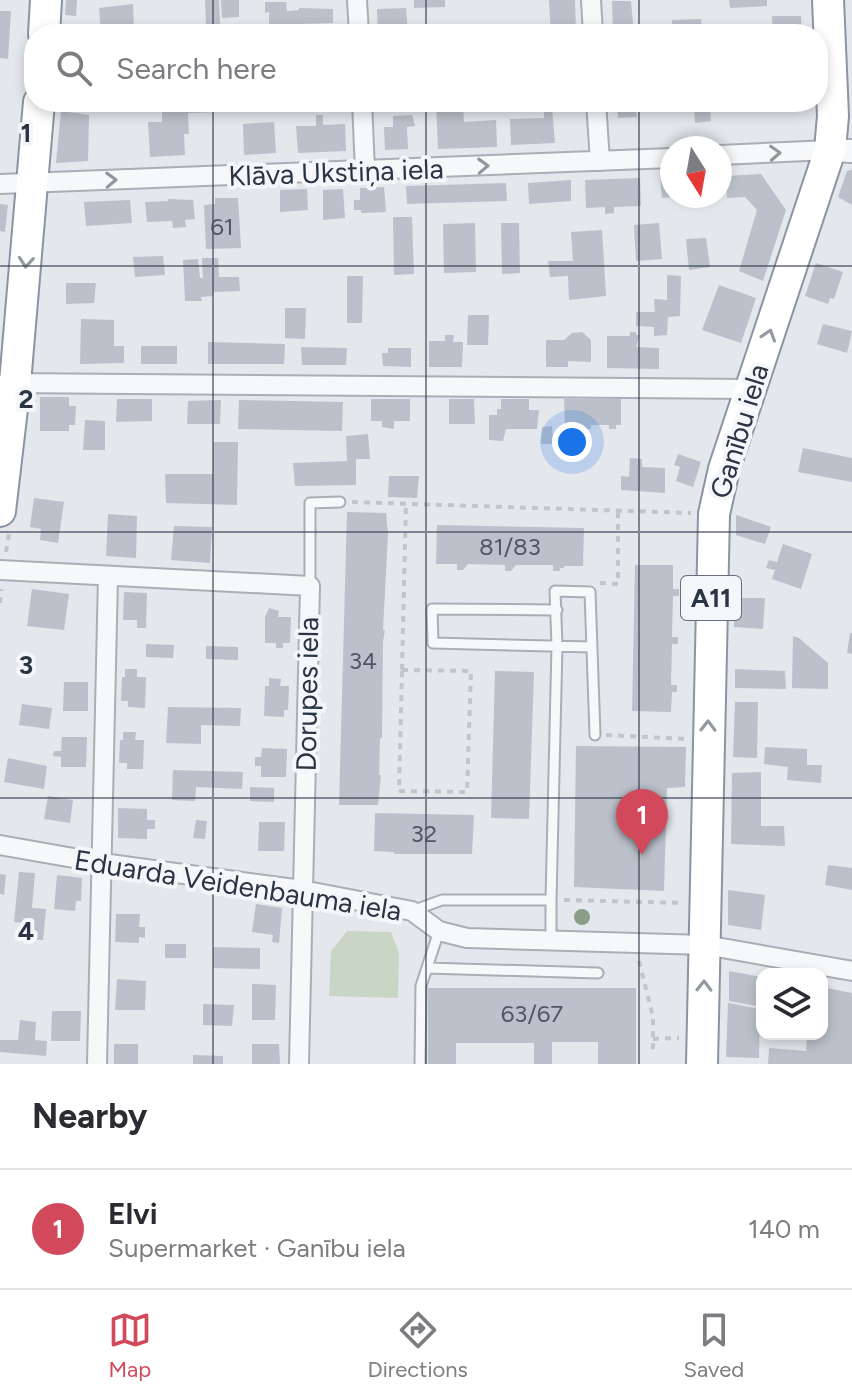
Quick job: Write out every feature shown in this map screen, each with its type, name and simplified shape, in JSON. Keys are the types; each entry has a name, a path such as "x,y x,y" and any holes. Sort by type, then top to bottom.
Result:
{"highway":[{"path":"45,24 46,0"},
{"name":"Ganību iela","path":"696,1051 705,945 714,514 724,469 751,389 841,151 833,116 828,0"},
{"path":"0,511 8,383 33,184 38,112"}],"street":[{"path":"357,0 358,24"},
{"path":"591,0 592,24"},
{"path":"362,112 365,171"},
{"path":"597,112 600,161"},
{"path":"732,155 841,151"},
{"name":"Klāva Ukstiņa iela","path":"0,184 660,158"},
{"path":"8,383 751,389"},
{"name":"Dorupes iela","path":"0,570 310,586 299,1064"},
{"path":"97,1064 108,576"},
{"name":"Eduarda Veidenbauma iela","path":"0,845 102,863 302,890 412,911 439,931 467,938 705,945 852,971"}],"lane":[{"path":"310,586 310,503 340,502"},
{"path":"551,941 557,646 555,591 590,592 595,735"},
{"path":"557,610 432,609 433,643 591,647"},
{"path":"412,911 442,900 551,900"},
{"path":"420,1064 421,986 439,931"},
{"path":"427,968 598,973"}],"path":[{"path":"340,502 714,514"},
{"path":"402,670 471,671 467,792 399,791 406,503"},
{"path":"590,592 590,583 618,584 618,509"},
{"path":"595,735 708,740"},
{"path":"551,900 689,903"},
{"path":"637,955 653,1017 653,1055"},
{"path":"653,1039 696,1051"}],"green space":[{"path":"347,931 391,932 399,953 398,998 329,996 331,951"}],"building":[{"path":"66,0 77,0 76,16 65,15"},
{"path":"205,0 219,0 220,24 206,24"},
{"path":"221,0 239,0 239,17 222,18"},
{"path":"414,0 445,0 445,7 414,8"},
{"path":"549,0 575,0 576,24 550,24"},
{"path":"729,0 767,0 767,6 730,8"},
{"path":"612,1 631,1 633,24 613,24"},
{"path":"265,2 286,2 287,11 299,8 333,9 333,23 269,24 269,12 265,13"},
{"path":"133,4 134,24 100,24 99,8"},
{"path":"406,8 407,24 378,24 377,9"},
{"path":"0,11 11,11 8,59 0,58"},
{"path":"772,16 801,16 801,24 772,24"},
{"path":"701,19 701,24 672,24 672,20"},
{"path":"61,112 89,115 88,161 56,163"},
{"path":"162,112 217,112 188,113 189,134 184,134 185,155 150,157 148,122 162,122"},
{"path":"436,112 464,112 464,122 496,120 497,147 438,149"},
{"path":"544,112 552,112 555,143 511,145 510,119 544,118"},
{"path":"618,112 636,112 637,117 618,118"},
{"path":"694,112 711,112 711,121 695,123"},
{"path":"316,115 323,115 323,125 345,124 346,151 298,153 296,126 316,126"},
{"path":"412,115 415,126 407,127 408,149 385,150 384,127 393,127 393,116"},
{"path":"274,122 276,153 244,155 243,124"},
{"path":"852,169 852,205 838,197 847,171"},
{"path":"761,174 786,210 763,281 739,271 757,210 745,197 732,198 732,176"},
{"path":"640,178 641,206 614,207 614,213 605,214 605,207 586,208 585,180"},
{"path":"571,180 571,201 529,204 528,183"},
{"path":"506,183 507,201 407,204 406,186"},
{"path":"384,187 386,212 361,213 361,210 354,210 354,200 360,200 360,188"},
{"path":"307,189 308,210 280,212 280,190"},
{"path":"343,189 345,218 323,220 323,190"},
{"path":"215,198 238,198 241,248 206,249 204,205 215,204"},
{"path":"130,200 132,223 86,226 84,202"},
{"path":"193,200 195,219 185,220 186,227 173,228 172,221 147,222 145,202"},
{"path":"0,204 8,205 5,232 0,231"},
{"path":"393,217 412,217 414,274 394,275"},
{"path":"475,223 476,272 444,273 443,224"},
{"path":"501,223 519,223 520,273 502,274"},
{"path":"659,223 662,259 636,261 634,225"},
{"path":"602,230 606,296 569,300 568,276 550,277 548,261 573,261 571,232"},
{"path":"706,238 710,267 689,270 686,239"},
{"path":"163,256 165,275 135,277 133,257"},
{"path":"202,258 218,258 219,277 239,277 240,291 214,292 214,296 201,297 202,301 185,301 183,260 198,259 200,278 203,278"},
{"path":"816,263 843,272 834,299 830,298 828,304 805,296"},
{"path":"667,275 681,276 680,316 668,317 667,335 654,336 654,327 636,326 636,312 655,312 654,299 667,300"},
{"path":"347,276 363,276 362,323 347,323"},
{"path":"66,283 96,283 94,303 66,304"},
{"path":"719,285 756,298 741,343 702,330"},
{"path":"285,308 306,308 305,339 285,338"},
{"path":"468,315 489,315 488,345 467,345"},
{"path":"81,319 114,320 114,346 124,346 124,363 80,364"},
{"path":"823,324 852,331 847,353 817,344"},
{"path":"582,332 591,340 591,362 568,361 568,367 546,367 546,340 564,340 572,333"},
{"path":"630,332 640,335 636,347 659,348 659,369 607,368 607,336 630,336"},
{"path":"445,335 454,335 453,342 463,342 462,367 429,367 429,341 445,341"},
{"path":"208,342 285,344 284,364 208,364"},
{"path":"141,346 177,346 177,364 141,364"},
{"path":"301,347 347,348 346,365 302,365"},
{"path":"388,348 411,348 411,367 383,366 382,353 388,353"},
{"path":"40,397 69,397 69,406 76,406 75,425 69,425 69,431 40,431"},
{"path":"117,399 152,399 152,421 116,422"},
{"path":"371,399 410,399 410,421 394,421 394,429 382,427 382,421 371,421"},
{"path":"449,399 474,399 475,424 449,424"},
{"path":"501,399 529,399 529,410 539,410 537,429 506,429 503,441 489,440 489,415 497,415 497,409 501,409"},
{"path":"564,399 621,399 621,425 616,425 616,429 609,429 609,425 591,425 591,429 584,429 584,425 565,425"},
{"path":"221,400 220,424 187,424 188,401"},
{"path":"239,400 343,402 342,431 238,429"},
{"path":"85,420 105,421 105,450 83,450"},
{"path":"552,426 553,444 541,444 542,427"},
{"path":"368,434 370,459 356,459 356,485 295,486 293,463 347,461 346,436"},
{"path":"213,442 238,442 237,505 166,503 165,474 213,474"},
{"path":"803,448 852,458 852,482 798,472"},
{"path":"678,454 701,462 693,487 676,481 680,467 674,465"},
{"path":"630,458 642,459 642,467 665,468 665,493 621,490 621,476 629,477"},
{"path":"389,476 419,476 417,498 388,497"},
{"path":"34,498 64,502 58,543 40,540 41,529 30,527"},
{"path":"347,512 386,513 388,534 378,805 339,805"},
{"path":"108,514 137,516 136,558 106,556"},
{"path":"736,515 771,527 765,544 736,535"},
{"path":"437,525 584,528 583,566 564,566 560,571 553,571 553,565 516,565 511,571 505,571 505,565 468,564 463,570 457,570 457,564 436,564"},
{"path":"174,526 212,527 210,563 171,560"},
{"path":"783,544 812,554 801,589 772,579 775,570 766,568 769,560 777,562"},
{"path":"635,565 673,565 673,589 679,589 679,596 673,596 672,637 678,637 678,644 672,644 671,685 677,685 677,692 672,692 671,712 632,711"},
{"path":"32,589 69,594 64,630 27,626"},
{"path":"124,592 147,593 146,628 137,628 137,620 123,620"},
{"path":"734,598 765,598 763,629 734,627"},
{"path":"269,608 279,611 278,617 291,617 290,643 283,643 283,648 276,648 276,643 265,643 265,617"},
{"path":"852,633 852,654 847,653"},
{"path":"793,636 828,663 828,689 792,688"},
{"path":"146,644 174,645 173,658 146,657"},
{"path":"206,646 238,647 238,660 206,659"},
{"path":"125,669 137,669 137,677 146,677 145,708 128,707 128,701 121,701"},
{"path":"735,669 785,671 786,689 735,688"},
{"path":"495,671 534,672 529,819 491,818"},
{"path":"269,678 281,679 280,686 289,686 288,710 284,710 284,717 264,716 265,686 269,686"},
{"path":"64,682 88,682 88,711 63,711"},
{"path":"735,702 758,702 757,758 733,757"},
{"path":"22,704 52,708 49,729 19,725"},
{"path":"168,707 241,708 240,726 201,725 201,744 166,743"},
{"path":"123,732 136,732 135,740 144,740 143,769 127,769 127,763 119,763"},
{"path":"62,737 87,737 86,767 61,767 61,757 53,756 54,751 61,751"},
{"path":"576,746 686,747 685,787 667,788 664,891 574,887"},
{"path":"765,747 807,749 807,765 822,765 821,783 787,780 788,767 764,764"},
{"path":"262,748 287,749 286,777 261,777 261,766 255,766 255,757 261,757"},
{"path":"8,758 47,766 44,789 4,782"},
{"path":"173,770 243,772 242,789 196,787 195,801 172,800"},
{"path":"761,772 761,826 784,826 785,846 731,844 732,773"},
{"path":"250,787 274,788 274,802 250,801"},
{"path":"48,796 73,800 70,823 44,819"},
{"path":"118,808 147,809 147,820 155,820 155,829 147,829 147,839 118,838"},
{"path":"375,813 474,815 472,854 374,851"},
{"path":"196,820 207,821 205,839 193,838"},
{"path":"259,822 285,822 284,851 258,851"},
{"path":"828,865 852,868 852,890 825,885"},
{"path":"19,872 35,873 32,908 46,909 43,940 26,939 27,923 14,922"},
{"path":"0,874 6,875 4,895 0,894"},
{"path":"57,875 82,878 81,901 76,901 75,911 54,909"},
{"path":"728,890 765,895 761,930 728,925"},
{"path":"256,904 282,908 279,943 272,942 273,935 252,932"},
{"path":"116,914 140,914 139,927 145,927 145,938 139,937 139,943 115,942"},
{"path":"165,944 186,944 186,958 165,958"},
{"path":"213,947 260,948 260,969 213,968"},
{"path":"729,971 756,976 756,1006 729,1001"},
{"path":"117,979 146,981 145,1010 115,1010"},
{"path":"252,984 276,985 275,1020 252,1020"},
{"path":"428,988 636,988 636,1064 598,1064 598,1042 552,1042 552,1064 534,1064 534,1043 456,1043 456,1064 428,1064"},
{"path":"828,988 852,993 852,1064 768,1064 769,1048 806,1051 807,1040 828,1040"},
{"path":"728,1003 756,1008 759,1058 726,1057"},
{"path":"203,1004 234,1005 232,1026 203,1025"},
{"path":"52,1011 81,1011 80,1041 51,1041"},
{"path":"20,1020 36,1022 35,1040 47,1041 46,1056 0,1052 0,1040 18,1040"},
{"path":"114,1044 138,1044 138,1064 114,1064"},
{"path":"252,1044 279,1044 280,1064 252,1064"},
{"path":"193,1055 223,1056 223,1064 193,1064"}],"place":[{"name":"Elvi","path":"642,855"}]}
